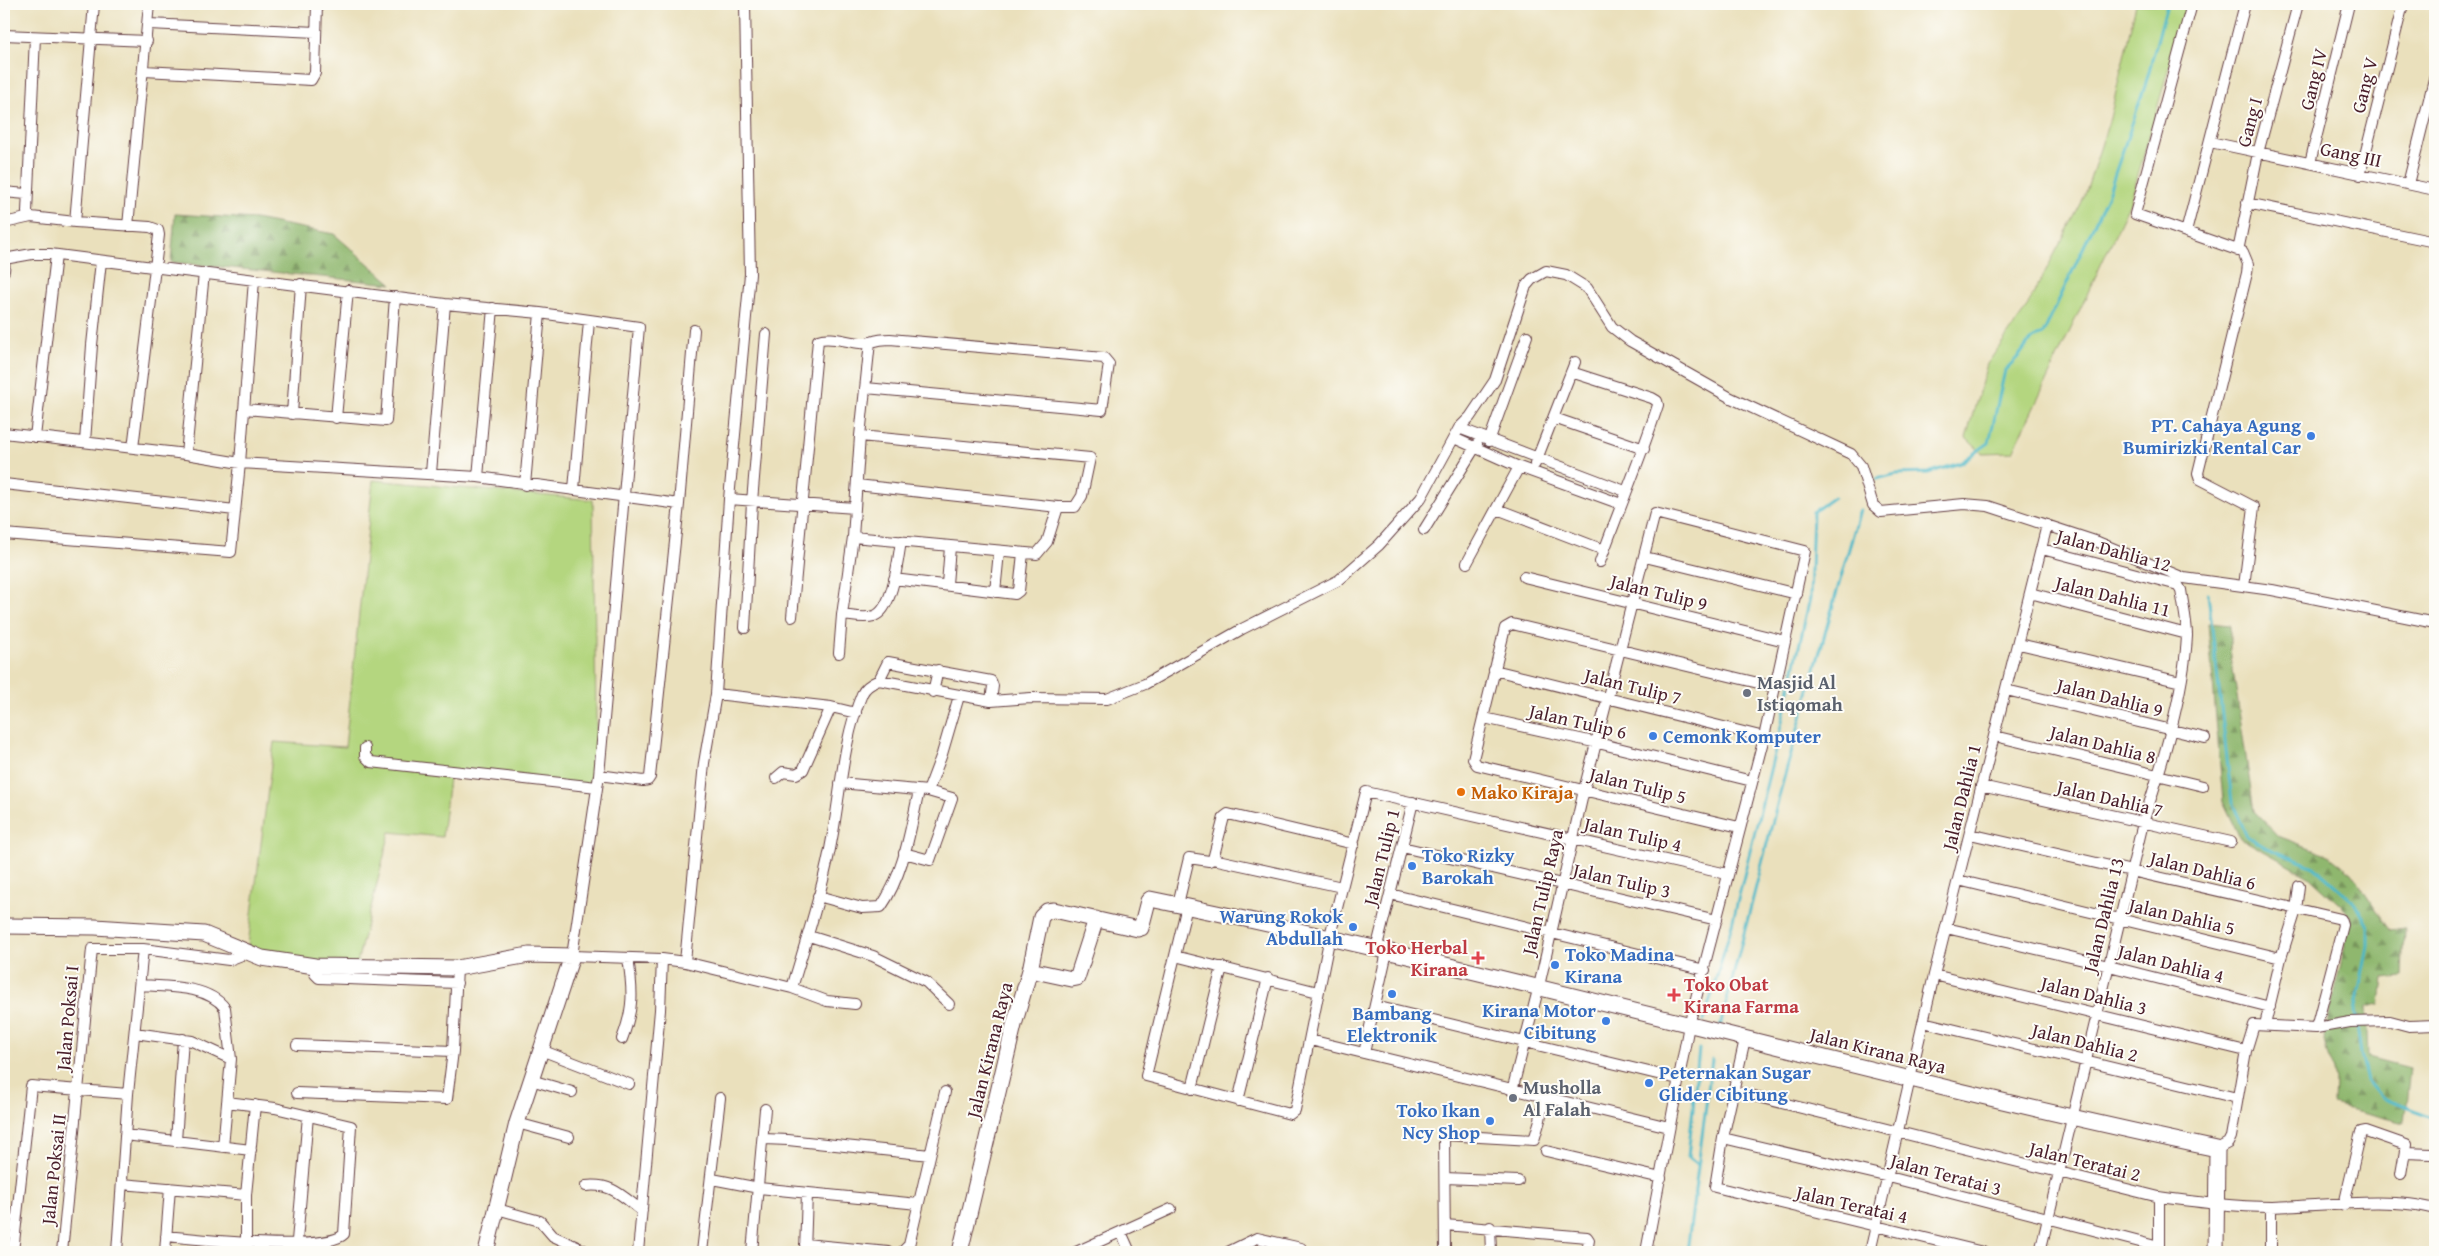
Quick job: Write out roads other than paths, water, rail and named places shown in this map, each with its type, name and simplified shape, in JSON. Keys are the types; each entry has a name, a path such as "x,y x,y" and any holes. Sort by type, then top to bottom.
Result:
{"street":[{"path":"75,222 94,4"},
{"path":"128,226 149,24 149,4"},
{"path":"144,71 306,81 313,78 315,73 317,4"},
{"path":"686,962 704,763 716,694 729,499 750,274 745,4"},
{"path":"2192,4 2135,214 2238,250 2246,257 2246,273 2198,473 2200,479 2254,507 2244,586"},
{"path":"2186,232 2245,4"},
{"name":"Gang I","path":"2238,250 2258,153 2298,4"},
{"name":"Gang IV","path":"2310,163 2349,4"},
{"name":"Gang V","path":"2360,175 2403,4"},
{"path":"149,24 316,32"},
{"path":"4,35 147,41"},
{"path":"32,217 27,212 26,194 35,37"},
{"path":"2408,184 2435,75"},
{"name":"Gang III","path":"2210,142 2435,190"},
{"path":"4,192 26,194"},
{"path":"2247,203 2435,242"},
{"path":"4,222 32,217 150,227 158,230 157,267 133,448"},
{"path":"4,271 4,259 32,254 56,255 254,280 301,284 445,304 540,313 639,328 599,774 572,956 517,1123 486,1252"},
{"path":"35,437 56,255"},
{"path":"85,442 92,345 101,261"},
{"path":"880,680 933,692 991,701 1030,698 1107,699 1145,684 1242,629 1339,580 1379,545 1421,498 1459,428 1470,417 1495,380 1526,286 1532,279 1546,271 1566,275 1587,288 1618,334 1640,348 1662,358 1731,398 1844,450 1862,466 1872,505 1881,512 1980,504 2047,525 2157,565 2184,578 2244,586 2352,605 2435,623"},
{"path":"186,454 204,273"},
{"path":"4,534 231,552 254,280"},
{"path":"292,414 301,284"},
{"path":"336,418 348,290"},
{"path":"244,409 381,422 386,420 395,297"},
{"path":"431,473 445,304"},
{"path":"478,477 492,308"},
{"path":"525,485 540,313"},
{"path":"574,489 589,321"},
{"path":"599,774 643,782 650,777 679,504 694,330"},
{"path":"745,628 752,502 766,334"},
{"path":"1424,530 1475,448 1485,438 1527,336"},
{"path":"792,617 818,340 822,338 870,342 876,338 890,339 1104,358 1109,362 1102,410 866,388"},
{"path":"839,653 842,614 853,537 860,436 870,342"},
{"path":"1531,472 1538,459 1575,362"},
{"path":"1571,372 1657,401 1658,406 1644,449 1625,491 1600,562"},
{"path":"1554,418 1644,449"},
{"path":"1459,428 1625,491"},
{"path":"4,434 186,454 240,463 478,477 525,485 574,489 679,504"},
{"path":"857,485 1058,507 1074,507 1080,501 1090,458 860,436"},
{"path":"1454,438 1519,468 1621,504"},
{"path":"1467,563 1519,468"},
{"path":"4,484 236,510"},
{"path":"729,499 803,506 855,508"},
{"path":"853,537 1035,555 1041,551 1052,530 1058,507"},
{"path":"1497,509 1604,550"},
{"name":"Jalan Tulip Raya","path":"1512,1090 1539,986 1572,838 1598,743 1655,513 1805,551 1797,594"},
{"name":"Jalan Dahlia 1","path":"1870,1252 1934,975 2047,525"},
{"path":"842,614 875,616 885,607 894,579 901,541"},
{"path":"947,584 950,547"},
{"name":"Jalan Dahlia 12","path":"2042,549 2178,586"},
{"path":"995,592 999,552"},
{"path":"894,579 947,584 1015,594 1019,591 1022,553"},
{"path":"1645,557 1797,594 1764,736 1727,874 1705,970 1696,1027 1678,1079 1646,1252"},
{"name":"Jalan Tulip 9","path":"1524,576 1786,641"},
{"name":"Jalan Dahlia 13","path":"2040,1252 2074,1119 2086,1060 2143,823 2159,776 2180,682 2187,634 2181,590 2178,586"},
{"name":"Jalan Dahlia 11","path":"2030,593 2187,634"},
{"path":"1484,718 1494,670 1508,625 1775,687"},
{"path":"2018,644 2180,682"},
{"path":"792,988 809,936 833,835 840,783 856,713 864,690 880,680 885,663 888,662 991,681 993,686 991,701"},
{"path":"933,692 938,670"},
{"name":"Jalan Tulip 7","path":"1494,670 1764,736"},
{"name":"Jalan Dahlia 9","path":"2006,690 2206,738"},
{"path":"716,694 830,707 856,713"},
{"path":"818,896 862,908 881,907 890,895 923,791 942,754 959,696"},
{"path":"776,778 783,772 796,774 803,770 830,707"},
{"name":"Jalan Tulip 6","path":"1484,718 1598,743 1752,781"},
{"name":"Jalan Tulip 5","path":"1484,718 1473,759 1478,765 1739,827"},
{"name":"Jalan Dahlia 8","path":"1994,736 2204,786"},
{"path":"365,748 365,756 371,762 597,787"},
{"path":"840,783 923,791 952,798 930,860 904,852"},
{"name":"Jalan Dahlia 7","path":"1982,786 2231,842"},
{"name":"Jalan Tulip 4","path":"1354,844 1366,792 1727,874"},
{"name":"Jalan Tulip 1","path":"1364,1053 1375,1006 1390,894 1413,802"},
{"path":"1213,859 1224,817 1230,814 1354,844 1330,936 1294,1112 1290,1114 1145,1075 1175,956 1189,858 1209,861 1213,859 1342,887"},
{"name":"Jalan Dahlia 6","path":"1970,834 2341,919 2343,925 2316,1028"},
{"name":"Jalan Tulip 3","path":"1402,847 1717,920"},
{"name":"Jalan Dahlia 5","path":"1958,880 2281,958"},
{"path":"2265,1025 2281,958 2296,910 2299,886"},
{"path":"1390,894 1705,970"},
{"name":"Jalan Kirana Raya","path":"960,1252 1014,1025 1030,970 1072,979 1077,978 1096,919 1138,929 1141,928 1149,899 1330,936 1382,951 1539,986 1696,1027 2074,1119 2218,1149"},
{"path":"1030,970 1041,916 1047,911 1054,910 1096,919"},
{"path":"4,926 95,926 198,933 232,945 246,953 315,966 457,976 529,955 662,959 686,962 792,988 827,1001 855,1004"},
{"name":"Jalan Dahlia 4","path":"1946,928 2270,1006"},
{"path":"809,936 873,956 926,982 949,1004"},
{"name":"Jalan Poksai I","path":"78,1090 92,949 143,949"},
{"path":"116,1252 128,1094 141,985 143,949 229,960 246,953"},
{"path":"1175,956 1318,992"},
{"path":"622,1039 632,1006 632,986 628,958"},
{"path":"638,1252 660,1010 662,959"},
{"path":"1192,1089 1222,967"},
{"name":"Jalan Dahlia 3","path":"1934,975 2246,1051"},
{"path":"297,1093 445,1100 448,1097 453,1051 457,976"},
{"path":"1238,1101 1268,978"},
{"path":"141,985 179,988 205,993 224,1006 231,1059 223,1147"},
{"path":"1375,1006 1678,1079"},
{"path":"2216,1252 2218,1149 2228,1143 2231,1137 2246,1051 2254,1025 2316,1028 2350,1022 2390,1021 2409,1026 2435,1025"},
{"name":"Jalan Dahlia 2","path":"1923,1022 2238,1098"},
{"path":"135,1033 183,1039 231,1059"},
{"path":"176,1141 183,1039"},
{"path":"1723,1138 1745,1039"},
{"path":"1310,1040 1669,1127"},
{"path":"297,1045 453,1051"},
{"path":"542,1050 629,1084"},
{"path":"531,1080 572,1092"},
{"path":"13,1252 30,1089 34,1085 128,1094"},
{"name":"Jalan Poksai II","path":"62,1252 78,1090"},
{"name":"Jalan Teratai 2","path":"1734,1091 2159,1197 2216,1205 2271,1207 2407,1203 2435,1208"},
{"path":"902,1252 909,1245 945,1092"},
{"path":"702,1252 720,1098"},
{"path":"1445,1252 1443,1137 1447,1134 1534,1140 1544,1098"},
{"path":"166,1236 247,1248 296,1247 334,1240 341,1237 344,1232 351,1126 255,1105 227,1102"},
{"path":"247,1248 246,1195 255,1105"},
{"path":"752,1252 764,1139 765,1109"},
{"path":"296,1247 308,1116"},
{"path":"517,1123 568,1137"},
{"path":"2344,1205 2361,1132 2366,1131 2404,1144 2407,1147 2401,1174"},
{"path":"125,1135 251,1150"},
{"name":"Jalan Teratai 3","path":"1723,1138 1888,1177 2159,1250"},
{"name":"Jalan Teratai 4","path":"1723,1138 1715,1185 1717,1189 1983,1252"},
{"path":"764,1139 930,1155"},
{"path":"1546,1151 1661,1178"},
{"path":"2406,1153 2431,1154"},
{"path":"1445,1178 1518,1181"},
{"path":"712,1179 758,1188 918,1204"},
{"path":"122,1184 246,1195"},
{"path":"586,1186 612,1188 642,1211"},
{"path":"165,1252 170,1188"},
{"path":"807,1193 805,1248 888,1252"},
{"path":"2159,1197 2159,1250"},
{"path":"2270,1252 2271,1207"},
{"path":"497,1209 540,1221 553,1236 588,1252"},
{"path":"1076,1252 1171,1209"},
{"path":"1445,1225 1490,1227 1587,1237 1589,1240 1587,1252"},
{"path":"1490,1227 1491,1252"},
{"path":"1121,1232 1130,1252"},
{"path":"1228,1252 1257,1238 1301,1248"}],"waterway":[{"path":"1877,479 1896,474 1928,473 1960,463 1989,443 2005,370 2030,341 2043,334 2107,197 2145,86 2167,4"},
{"path":"1704,1021 1732,924 1782,722 1810,598 1813,512 1834,497"},
{"path":"1720,1027 1782,785 1860,510"},
{"path":"2208,593 2232,802 2247,836 2265,847 2314,867 2356,904 2368,926 2368,945 2355,1011 2367,1081 2381,1098 2435,1118"},
{"path":"1698,1165 1688,1157 1699,1049"},
{"path":"1687,1252 1712,1059"}],"place":[{"name":"PT. Cahaya Agung Bumirizki Rental Car","path":"2311,436"},
{"name":"Masjid Al Istiqomah","path":"1747,693"},
{"name":"Cemonk Komputer","path":"1653,736"},
{"name":"Mako Kiraja","path":"1461,792"},
{"name":"Toko Rizky Barokah","path":"1412,866"},
{"name":"Warung Rokok Abdullah","path":"1353,927"},
{"name":"Toko Herbal Kirana","path":"1478,958"},
{"name":"Toko Madina Kirana","path":"1555,965"},
{"name":"Bambang Elektronik","path":"1392,994"},
{"name":"Toko Obat Kirana Farma","path":"1674,995"},
{"name":"Kirana Motor Cibitung","path":"1606,1021"},
{"name":"Peternakan Sugar Glider Cibitung","path":"1649,1083"},
{"name":"Musholla Al Falah","path":"1513,1098"},
{"name":"Toko Ikan Ncy Shop","path":"1490,1121"}]}
